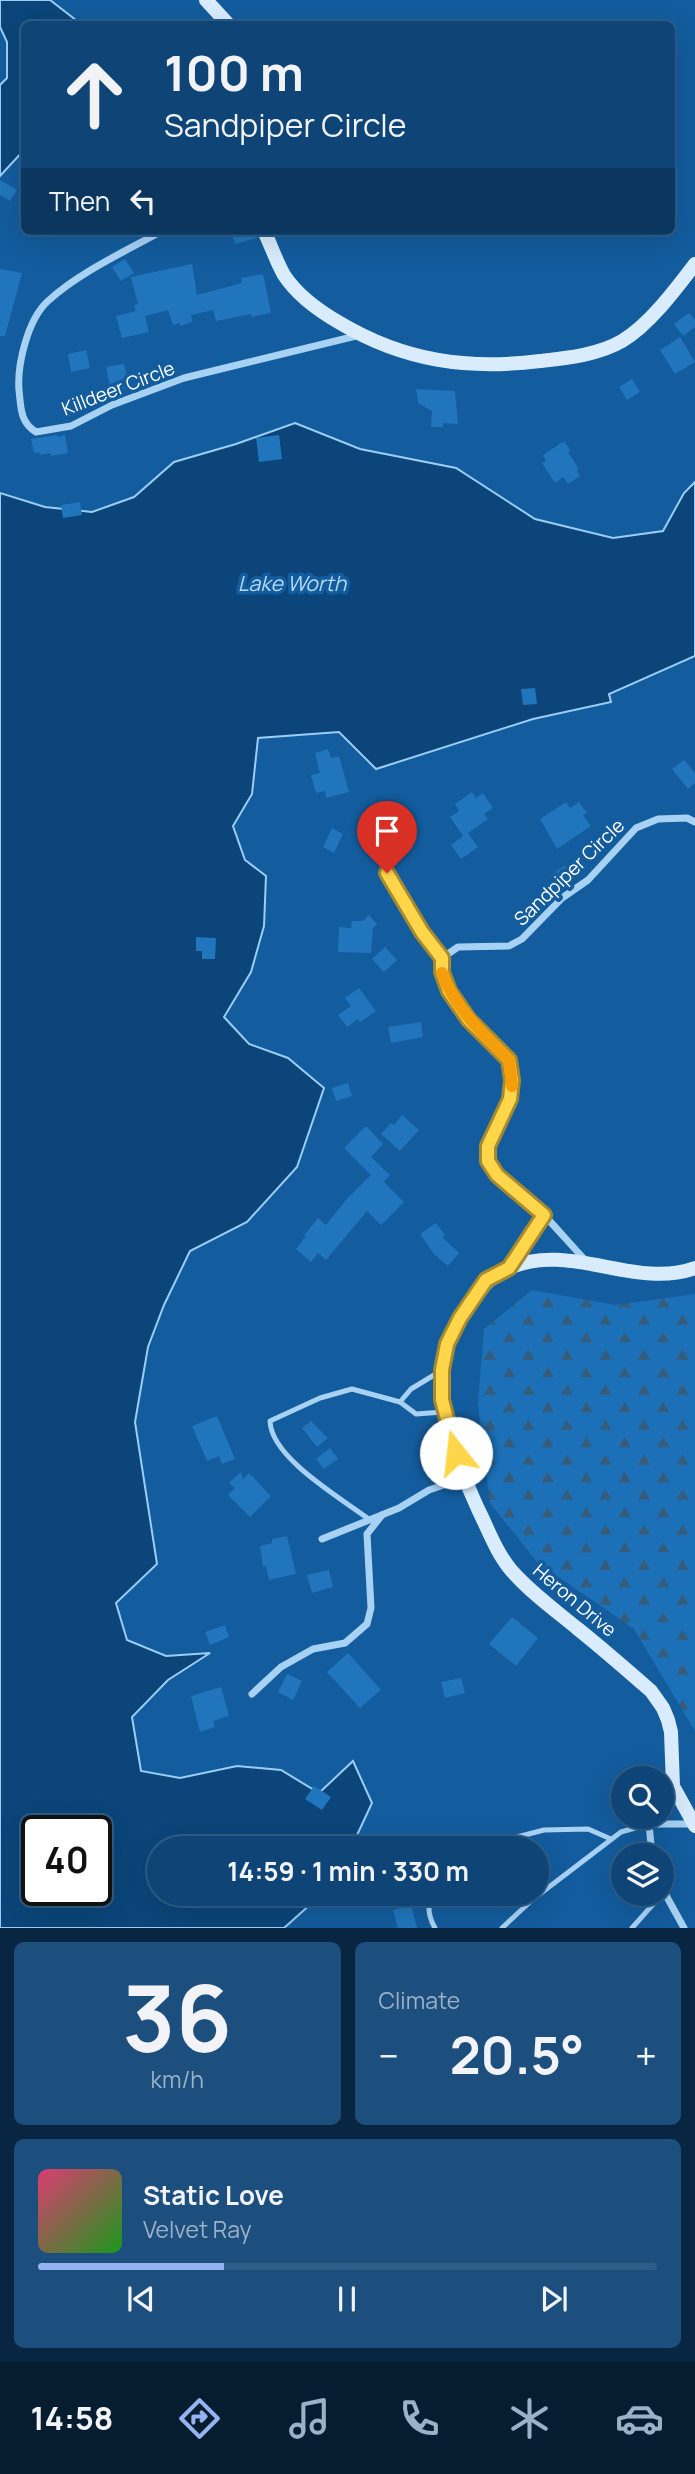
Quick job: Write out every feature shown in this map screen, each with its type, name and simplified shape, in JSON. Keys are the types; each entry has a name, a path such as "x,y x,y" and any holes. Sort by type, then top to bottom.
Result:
{"street":[{"path":"206,0 225,21"},
{"name":"Killdeer Circle","path":"155,235 92,270 46,302 30,330 20,356 18,380 27,426 36,432 71,426 112,405 184,378 360,335"},
{"path":"266,235 284,274 319,311 360,335 422,358 457,364 501,366 578,357 622,341 669,298 695,264"},
{"name":"Sandpiper Circle","path":"442,958 458,947 509,946 522,939 562,898 588,880 636,828 658,819 687,818 695,822"},
{"path":"387,873 422,932 442,958 442,972 449,991 469,1020 509,1060 512,1067 510,1099 488,1146 488,1161 497,1175 544,1215 586,1261"},
{"path":"509,1268 544,1215"},
{"name":"Heron Drive","path":"672,1766 671,1732 663,1707 651,1691 537,1595 508,1567 497,1549 464,1478 442,1400 442,1370 447,1344 460,1318 486,1280 509,1268 532,1261 586,1261 634,1272 655,1273 695,1268"},
{"path":"321,1539 382,1515 429,1490 464,1478"},
{"path":"252,1694 281,1667 313,1649 345,1643 367,1624 371,1608 368,1534 382,1515"},
{"name":"Heron Drive","path":"674,1788 694,1825"},
{"path":"674,1825 694,1825"},
{"path":"671,1906 684,1928"}],"lane":[{"path":"400,1402 411,1389 442,1370"},
{"path":"370,1520 291,1461 271,1433 270,1421 320,1398 352,1389 400,1402 416,1414 445,1412"},
{"path":"521,1836 544,1830 588,1829 611,1839"},
{"path":"502,1928 532,1900 611,1839 632,1829"},
{"path":"427,1906 435,1928"},
{"path":"632,1928 649,1906"}],"green space":[{"path":"532,1290 615,1305 695,1294 695,1731 634,1629 537,1562 490,1503 478,1404 484,1329"}],"water":[{"path":"0,0 50,0 77,21 21,21 21,153 0,176 0,85 7,78 7,42 0,27"},
{"name":"Lake Worth","path":"295,423 360,449 456,468 535,519 613,538 663,531 684,493 695,482 695,656 609,694 611,702 533,719 376,769 339,732 258,738 252,794 233,826 245,860 266,876 264,926 251,972 224,1017 249,1044 288,1058 324,1088 297,1167 247,1222 190,1251 164,1305 148,1347 135,1422 157,1564 116,1603 127,1640 166,1656 210,1653 168,1680 132,1717 141,1771 180,1778 237,1766 281,1770 319,1793 353,1761 372,1803 357,1836 147,1836 147,1906 309,1906 284,1928 0,1928 0,493 45,507 92,512 134,497 174,462"}],"building":[{"path":"0,180 17,190 10,201 0,195"},
{"path":"232,235 256,235 257,238 235,244"},
{"path":"125,259 134,273 121,281 112,267"},
{"path":"192,264 197,295 242,283 241,278 263,274 271,313 216,321 213,310 191,315 192,322 180,326 180,323 173,325 168,310 145,316 149,332 122,338 116,316 136,311 134,305 138,304 131,277"},
{"path":"0,269 22,273 5,336 0,336"},
{"path":"689,313 695,320 695,327 683,336 674,324"},
{"path":"680,337 695,362 675,374 660,350"},
{"path":"86,350 90,368 71,372 68,354"},
{"path":"124,364 129,388 111,392 106,367"},
{"path":"632,379 640,392 627,400 619,387"},
{"path":"416,389 455,391 458,424 443,423 443,427 431,427 432,411 418,403"},
{"path":"65,435 68,453 51,456 50,453 34,453 31,439"},
{"path":"279,435 282,459 259,462 256,438"},
{"path":"564,441 571,451 568,452 579,469 577,470 580,476 568,484 563,477 555,483 542,463 546,461 543,455"},
{"path":"80,502 82,515 63,518 61,505"},
{"path":"535,688 537,704 523,705 521,689"},
{"path":"328,749 331,758 339,756 349,792 326,798 325,791 316,793 311,775 320,773 315,753"},
{"path":"684,760 695,773 695,783 688,789 672,769"},
{"path":"472,792 476,798 483,793 493,808 484,814 488,819 468,833 478,847 461,859 451,845 463,836 450,817 459,811 455,804"},
{"path":"566,802 570,808 579,802 587,813 583,815 591,826 557,849 540,819"},
{"path":"332,828 343,834 334,853 323,847"},
{"path":"565,866 573,879 557,888 550,875"},
{"path":"369,915 377,924 373,928 371,953 338,952 339,927 351,928 352,921 363,921"},
{"path":"196,937 216,938 215,959 202,959 202,951 196,951"},
{"path":"385,947 397,960 384,972 372,959"},
{"path":"359,988 376,1011 347,1027 338,1015 351,1006 345,998"},
{"path":"421,1022 423,1037 391,1043 388,1027"},
{"path":"348,1083 352,1096 336,1101 332,1088"},
{"path":"402,1115 419,1130 400,1151 381,1134"},
{"path":"366,1126 383,1144 371,1157 390,1175 384,1182 404,1202 381,1225 367,1211 326,1260 318,1253 311,1262 296,1249 306,1236 304,1235 318,1218 326,1225 371,1175 344,1148"},
{"path":"436,1223 445,1235 442,1237 459,1253 448,1266 434,1254 420,1234"},
{"path":"217,1416 235,1459 222,1464 219,1456 207,1461 192,1426"},
{"path":"311,1421 328,1438 317,1447 302,1428"},
{"path":"330,1448 338,1459 324,1469 316,1459"},
{"path":"241,1472 243,1479 249,1473 271,1496 250,1517 228,1495 235,1488 229,1483"},
{"path":"287,1536 296,1574 269,1580 266,1566 263,1567 260,1546 272,1543 272,1539"},
{"path":"329,1570 333,1587 312,1593 307,1575"},
{"path":"512,1617 538,1638 516,1666 489,1644"},
{"path":"225,1625 229,1637 210,1645 205,1632"},
{"path":"348,1653 381,1690 360,1708 327,1672"},
{"path":"287,1674 302,1681 293,1700 278,1692"},
{"path":"461,1678 465,1693 445,1698 441,1682"},
{"path":"221,1687 229,1716 213,1721 215,1727 200,1732 191,1696"},
{"path":"314,1786 331,1797 322,1810 305,1799"},
{"path":"411,1906 417,1928 398,1928 393,1910"}],"slow traffic":[{"path":"442,973 449,991 469,1020 509,1060 512,1067 512,1086"}],"route":[{"path":"387,873 422,932 442,958 442,972 449,991 469,1020 509,1060 512,1067 510,1099 488,1146 488,1161 497,1175 544,1215 509,1268 486,1280 460,1318 447,1344 442,1370 442,1400 456,1453"}]}
